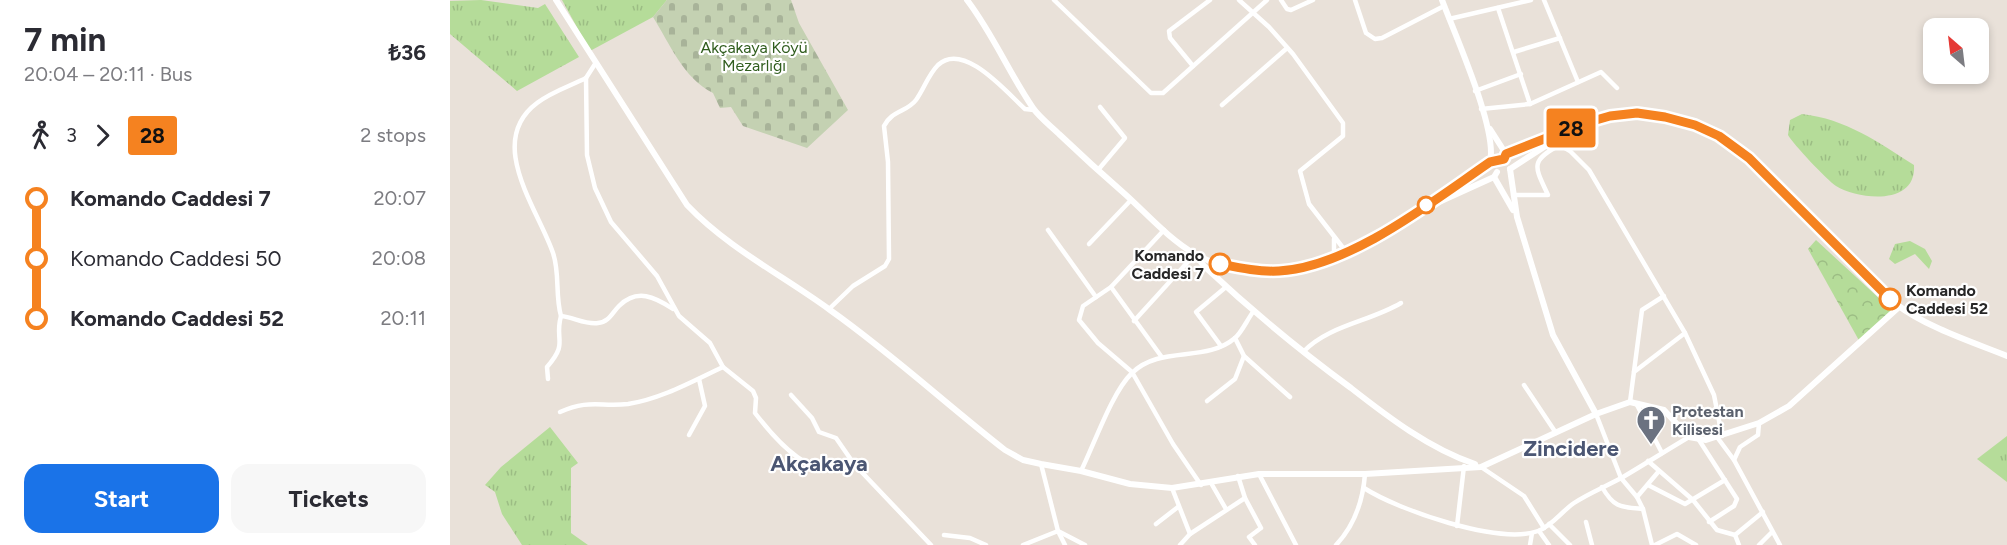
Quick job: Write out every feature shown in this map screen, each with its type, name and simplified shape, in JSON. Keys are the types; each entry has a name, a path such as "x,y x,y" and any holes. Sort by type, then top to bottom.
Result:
{"street":[{"path":"556,0 687,205 736,248 829,309 881,347 1005,450 1023,460 1081,471 1130,484 1172,488 1202,485 1238,476 1259,474 1365,474 1464,466 1481,467 1596,414 1633,404 1664,410 1689,437 1699,440 1759,423 1789,406 1899,307"},
{"path":"967,0 984,23 1034,110 1164,230 1195,254 1253,312 1385,414 1457,458 1481,467 1524,496 1547,526 1570,545"},
{"path":"1054,0 1151,93 1163,93 1267,0"},
{"path":"1193,66 1170,38 1169,32 1210,0"},
{"path":"1239,0 1269,27 1326,98 1345,128 1343,136 1300,171 1310,204 1347,253"},
{"path":"1281,0 1287,9 1292,10 1313,0"},
{"path":"1355,0 1366,33 1375,39 1382,38 1443,3 1487,124 1493,150 1492,162 1495,175 1517,217"},
{"path":"1449,19 1531,0"},
{"path":"1544,0 1578,82"},
{"path":"1498,8 1530,104"},
{"path":"1514,52 1560,38"},
{"path":"1222,105 1286,49"},
{"path":"829,309 853,286 885,267 890,259 888,162 884,126 892,115 915,102 937,66 950,59 969,61 1025,109 1034,110"},
{"path":"548,379 547,367 559,353 561,346 561,316 555,260 524,188 515,139 520,123 536,103 586,78 595,64"},
{"path":"1482,109 1530,104 1601,72 1617,88"},
{"path":"1475,91 1521,74"},
{"path":"586,78 587,155 594,188 611,222 648,263 675,310"},
{"path":"1098,170 1125,138 1100,107"},
{"path":"1195,254 1220,264 1246,270 1280,271 1311,266 1347,253 1492,162 1582,124 1637,113 1695,125 1719,136 1749,158 1899,307 2007,356"},
{"path":"1487,124 1505,157 1517,217 1553,335 1596,414 1621,478 1637,497 1643,509 1653,545 1677,534 1696,545"},
{"path":"1408,216 1503,172 1539,147 1582,124"},
{"path":"1512,195 1548,195 1537,170 1537,161 1543,154 1560,145 1570,150 1589,170 1685,333 1714,395 1719,436 1780,545"},
{"path":"1089,244 1131,200"},
{"path":"1048,230 1095,297"},
{"path":"1164,230 1111,287 1083,306 1079,320 1098,344 1132,372 1173,444 1202,485"},
{"path":"1333,236 1334,257"},
{"path":"1134,321 1195,254"},
{"path":"1111,287 1161,356"},
{"path":"1221,346 1196,312 1226,287"},
{"path":"561,316 599,323 606,320 628,300 654,296 664,289"},
{"path":"654,296 675,310 710,343 723,367 753,391 756,398 755,413 767,429 804,461 829,470 854,464"},
{"path":"1662,453 1633,404 1634,372 1642,310 1664,296"},
{"path":"1303,352 1323,335 1375,317 1401,303"},
{"path":"1081,471 1121,387 1132,372 1161,356 1221,346 1235,338 1253,312"},
{"path":"1634,372 1685,333"},
{"path":"1235,338 1244,356 1290,397"},
{"path":"1207,401 1235,379 1244,356"},
{"path":"560,412 585,404 625,404 642,401 723,367"},
{"path":"689,435 705,406 699,379"},
{"path":"1524,385 1556,433"},
{"path":"791,395 812,418 819,432 836,438 854,464 931,545"},
{"path":"1734,460 1740,447 1758,435 1759,423"},
{"path":"1364,488 1378,497 1422,516 1457,526 1502,533 1532,533 1547,526 1574,504 1689,437"},
{"path":"1699,440 1737,499 1734,506 1709,522"},
{"path":"1648,461 1693,500 1717,530 1735,535"},
{"path":"1041,464 1058,531 1065,545"},
{"path":"1457,526 1464,466"},
{"path":"1637,497 1659,471"},
{"path":"1259,474 1296,545"},
{"path":"1336,545 1346,532 1359,507 1365,474"},
{"path":"1238,476 1245,498 1261,528 1250,537 1255,545"},
{"path":"1648,485 1685,504 1725,480"},
{"path":"1211,483 1226,509"},
{"path":"1602,487 1610,501 1621,507 1643,509"},
{"path":"1172,488 1190,534"},
{"path":"1180,545 1190,534 1245,498"},
{"path":"1156,524 1178,507"},
{"path":"1735,535 1763,512"},
{"path":"1586,522 1592,545"},
{"path":"1023,545 1058,531 1085,545"},
{"path":"1539,531 1549,545"},
{"path":"1759,545 1772,532"},
{"path":"1530,545 1532,533"},
{"path":"944,535 970,538 986,545"},
{"path":"1735,535 1739,545"}],"green space":[{"path":"481,0 538,8 545,4 579,57 517,91 450,34 450,1"},
{"path":"562,0 667,0 653,17 590,51"},
{"name":"Akçakaya Köyü Mezarlığı","path":"667,0 791,0 799,23 848,110 807,148 743,126 731,107 720,108 713,93 693,79 672,49 653,17"},
{"path":"1802,114 1847,126 1914,165 1912,178 1906,188 1885,196 1872,196 1846,191 1836,186 1810,162 1788,135 1790,120"},
{"path":"1816,240 1894,312 1861,344 1808,249"},
{"path":"1910,241 1925,249 1932,261 1929,269 1915,254 1895,264 1889,259 1895,244"},
{"path":"550,427 578,463 571,468 571,533 588,545 522,545 502,514 495,492 485,485 501,467"},
{"path":"2007,436 2007,482 1977,459"}],"bus line":[{"name":"28","path":"1220,264 1246,270 1280,271 1311,266 1347,253 1490,162 1499,158 1504,159 1506,154 1582,124 1610,116 1637,113 1695,125 1719,136 1749,158 1890,299"}],"place":[{"name":"Komando Caddesi 7","path":"1220,264"},
{"name":"Komando Caddesi 52","path":"1890,299"},
{"name":"Protestan Kilisesi","path":"1651,446"}],"district":[{"name":"Zincidere","path":"1571,448"},
{"name":"Akçakaya","path":"819,463"}]}
